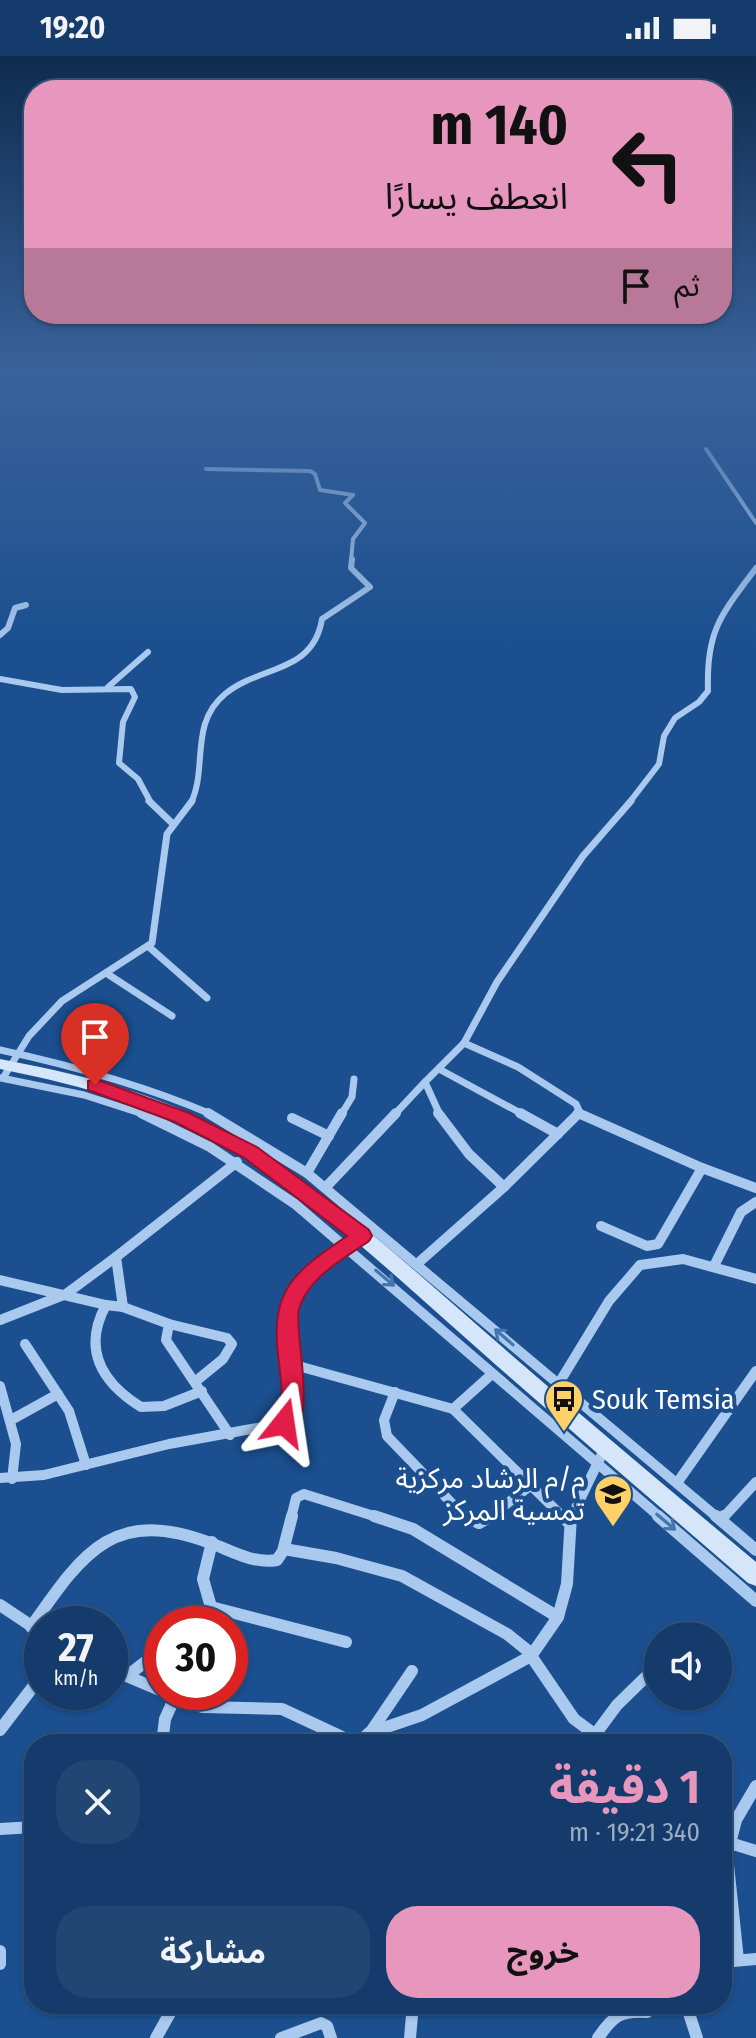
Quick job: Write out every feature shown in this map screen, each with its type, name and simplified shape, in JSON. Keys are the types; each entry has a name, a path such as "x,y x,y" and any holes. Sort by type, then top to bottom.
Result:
{"main road":[{"path":"5,1065 89,1084 188,1112 234,1147 290,1179 361,1237 411,1269 532,1372 601,1456 671,1490 756,1576"}],"street":[{"path":"717,465 756,523"},
{"path":"206,469 310,471 315,474 320,490 352,495 345,503 365,523 353,539 352,571 370,584 360,597 322,619 319,638 302,657 227,692 214,703 200,736 193,800 172,823 157,893 155,937 149,947 78,988 55,1007 5,1065 71,1092 132,1110 307,1173 326,1187 361,1237 492,1374 601,1456 756,1601"},
{"path":"326,1187 464,1043 497,982 583,856 656,769 666,731 675,718 699,702 708,691 707,657 718,619 756,568"},
{"path":"0,635 8,628 15,608 26,605"},
{"path":"107,687 148,652"},
{"path":"0,679 62,690 131,689 135,697 123,722 119,763 136,776 149,801 172,823"},
{"path":"149,947 207,998"},
{"path":"106,973 172,1016"},
{"path":"464,1043 550,1086 576,1104 578,1114"},
{"path":"439,1069 558,1134"},
{"path":"307,1173 352,1097 354,1079"},
{"path":"425,1082 449,1128 491,1177 504,1187"},
{"path":"411,1269 504,1187 578,1114"},
{"path":"578,1114 756,1188"},
{"path":"292,1118 329,1136"},
{"path":"0,1320 66,1294 116,1257 234,1147"},
{"path":"601,1226 647,1246 658,1244 702,1168"},
{"path":"714,1266 741,1212 756,1202"},
{"path":"6,1479 86,1465 169,1444 276,1426 287,1421 295,1399 285,1327 288,1305 311,1271 361,1237"},
{"path":"116,1257 123,1307"},
{"path":"559,1383 630,1273 640,1265 668,1260 714,1266 756,1279"},
{"path":"0,1280 123,1307 169,1324 227,1338 232,1344 199,1386 153,1408 133,1403 115,1383 95,1349 94,1331 106,1305"},
{"path":"169,1324 166,1340 230,1435"},
{"path":"25,1344 76,1427 86,1465"},
{"path":"291,1364 453,1409 569,1523"},
{"path":"671,1490 752,1386 756,1371"},
{"path":"532,1372 559,1383 671,1490 721,1520 756,1550"},
{"path":"453,1409 492,1374"},
{"path":"0,1386 19,1460 6,1479"},
{"path":"395,1392 384,1420 387,1436 467,1519 479,1523 486,1520 530,1486"},
{"path":"11,1420 58,1394"},
{"path":"369,1733 422,1715 531,1656 558,1617 567,1584 569,1523 576,1501 601,1456"},
{"path":"721,1520 756,1482"},
{"path":"50,1606 70,1571 89,1550 113,1536 140,1528 166,1527 267,1562 277,1560 284,1549 296,1498 304,1494 413,1529 558,1617"},
{"path":"211,1606 203,1579 212,1542"},
{"path":"284,1549 336,1558 402,1576 507,1634 531,1656 551,1690 574,1719 592,1734"},
{"path":"0,1605 24,1621"},
{"path":"248,1617 346,1642"},
{"path":"128,1675 144,1663"},
{"path":"369,1733 412,1671"},
{"path":"595,1734 617,1705 644,1679"},
{"path":"0,1730 24,1699"},
{"path":"248,1708 282,1709 336,1734"},
{"path":"163,1734 166,1710"},
{"path":"732,1835 736,1820 756,1786"},
{"path":"0,1829 24,1828"},
{"path":"732,1844 756,1851"},
{"path":"732,1924 738,1960"},
{"path":"0,1951 0,1964"},
{"path":"732,1961 756,1959"},
{"path":"156,2038 169,2014"},
{"path":"410,2038 412,2014"},
{"path":"598,2038 617,2014"},
{"path":"689,2014 697,2038"},
{"path":"281,2038 321,2023 327,2026 331,2038"}],"place":[{"name":"Souk Temsia","path":"564,1433"},
{"name":"م/م الرشاد مركزية تمسية المركز","path":"613,1528"}],"route":[{"path":"95,1085 182,1117 250,1152 362,1236 311,1271 288,1305 285,1327 295,1399 290,1417 284,1423"}]}
